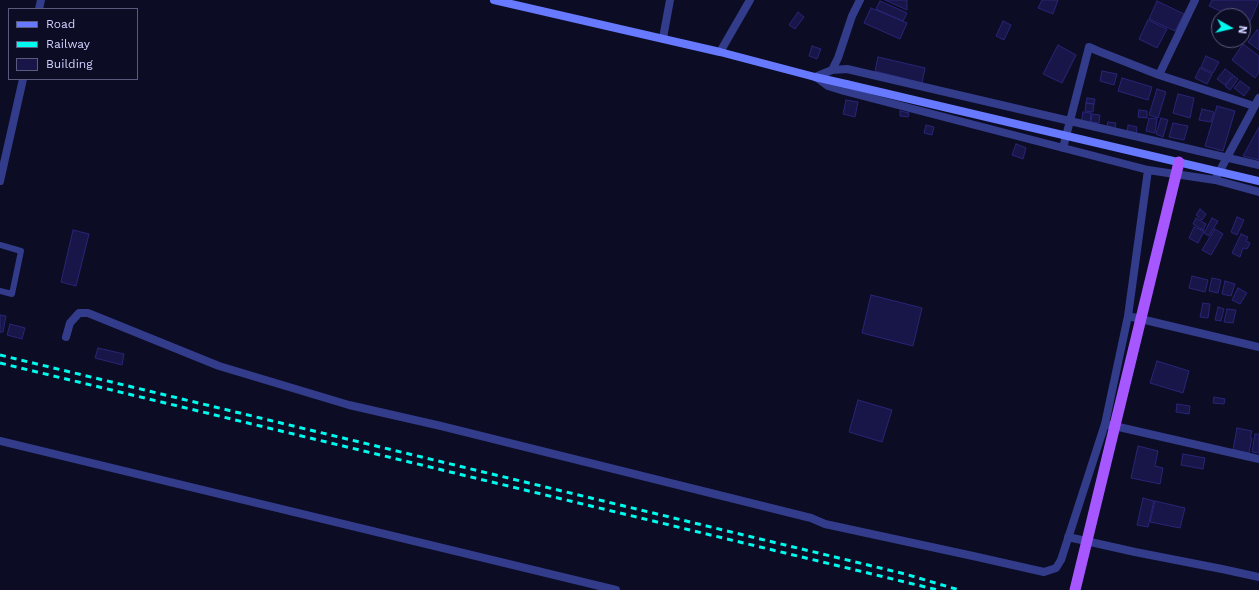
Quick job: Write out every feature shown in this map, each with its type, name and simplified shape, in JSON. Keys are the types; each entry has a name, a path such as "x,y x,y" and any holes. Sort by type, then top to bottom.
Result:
{"main road":[{"path":"494,0 663,38 815,77 1259,181"},
{"path":"1075,590 1179,162"}],"street":[{"path":"663,38 670,0"},
{"path":"720,52 750,0"},
{"path":"832,70 838,58 852,16 860,0"},
{"path":"1159,75 1195,0"},
{"path":"1063,148 1089,47 1159,75 1254,106"},
{"path":"815,77 832,70 847,69 1259,165"},
{"path":"815,77 828,86 844,91 1063,148 1148,170 1215,180 1259,192"},
{"path":"0,181 23,80"},
{"path":"1215,180 1259,98"},
{"path":"66,337 70,323 78,314 88,313 219,366 349,405 441,426 811,518 825,524 1044,572 1056,568 1061,560 1105,424 1128,316 1148,170"},
{"path":"1128,316 1259,347"},
{"path":"1105,424 1259,460"},
{"path":"0,441 616,590"},
{"path":"1068,537 1135,552 1222,568 1259,577"}],"lane":[{"path":"0,245 21,251 12,294 0,291"}],"building":[{"path":"885,0 907,0 907,10"},
{"path":"1042,0 1058,0 1053,14 1038,8"},
{"path":"1212,0 1259,0 1251,19 1251,8 1213,8 1209,6"},
{"path":"880,1 907,13 903,21 876,9"},
{"path":"1157,1 1184,14 1175,31 1149,19"},
{"path":"871,8 907,23 900,39 864,23"},
{"path":"798,12 804,17 795,29 789,25"},
{"path":"1148,20 1167,29 1157,48 1139,39"},
{"path":"1003,21 1011,25 1004,40 996,36"},
{"path":"1257,30 1259,31 1259,50 1251,44 1251,38"},
{"path":"1058,45 1076,55 1062,83 1043,74"},
{"path":"812,46 821,49 817,59 809,56"},
{"path":"1240,48 1248,48 1259,56 1259,73 1255,78 1232,60"},
{"path":"1206,56 1219,62 1213,73 1201,67"},
{"path":"878,57 925,68 922,83 875,71"},
{"path":"1200,68 1212,74 1207,84 1195,78"},
{"path":"1225,69 1233,75 1225,85 1217,79"},
{"path":"1102,71 1117,74 1114,85 1100,81"},
{"path":"1234,76 1238,79 1230,90 1225,86"},
{"path":"1122,78 1152,87 1148,100 1118,91"},
{"path":"1240,81 1250,88 1244,96 1234,88"},
{"path":"1157,89 1166,92 1158,118 1149,115"},
{"path":"1178,94 1194,98 1190,118 1173,113"},
{"path":"1087,98 1095,99 1094,104 1086,103"},
{"path":"846,100 858,102 855,117 843,114"},
{"path":"1086,103 1094,104 1093,112 1085,111"},
{"path":"1217,106 1235,111 1223,151 1205,146"},
{"path":"1202,109 1214,112 1211,122 1199,120"},
{"path":"1139,110 1147,111 1147,118 1138,117"},
{"path":"900,111 909,113 908,117 900,116"},
{"path":"1083,112 1091,113 1090,124 1081,123"},
{"path":"1092,114 1100,115 1099,123 1091,122"},
{"path":"1149,118 1157,119 1155,133 1146,131"},
{"path":"1161,118 1168,120 1163,137 1156,134"},
{"path":"1108,122 1116,123 1114,132 1106,130"},
{"path":"1173,123 1188,126 1184,140 1169,137"},
{"path":"926,125 934,127 932,135 924,133"},
{"path":"1128,125 1137,127 1136,137 1127,135"},
{"path":"1259,127 1259,160 1243,156"},
{"path":"1016,144 1026,148 1023,159 1012,155"},
{"path":"1200,209 1206,214 1202,220 1196,215"},
{"path":"1237,217 1244,220 1237,235 1231,232"},
{"path":"1196,218 1206,224 1203,230 1193,224"},
{"path":"1212,218 1218,221 1209,236 1204,233"},
{"path":"1194,227 1204,231 1198,243 1189,238"},
{"path":"1215,229 1223,234 1211,255 1202,250"},
{"path":"73,230 89,234 76,286 61,282"},
{"path":"1241,234 1248,237 1246,241 1250,243 1247,249 1243,248 1240,257 1232,253"},
{"path":"1192,276 1208,280 1205,292 1189,288"},
{"path":"1212,278 1221,280 1218,293 1209,291"},
{"path":"1225,281 1235,284 1231,296 1222,294"},
{"path":"1238,288 1247,293 1240,304 1232,300"},
{"path":"871,295 922,308 913,346 862,333"},
{"path":"1203,303 1210,304 1208,318 1200,317"},
{"path":"1218,307 1224,309 1221,321 1215,320"},
{"path":"1227,309 1236,310 1233,323 1224,322"},
{"path":"0,315 6,316 3,332 0,332"},
{"path":"10,324 25,328 22,339 7,335"},
{"path":"98,348 124,354 122,365 95,358"},
{"path":"1157,361 1189,371 1183,393 1150,383"},
{"path":"1214,397 1225,399 1224,404 1213,403"},
{"path":"858,400 892,410 882,442 849,432"},
{"path":"1177,404 1190,406 1189,414 1176,412"},
{"path":"1237,428 1252,431 1249,453 1233,450"},
{"path":"1255,434 1259,434 1259,453 1252,452"},
{"path":"1138,446 1158,451 1155,466 1163,468 1160,484 1131,478"},
{"path":"1183,454 1205,458 1203,469 1181,465"},
{"path":"1143,498 1154,501 1148,527 1137,525"},
{"path":"1155,501 1185,508 1180,528 1150,522"}],"railway":[{"path":"0,355 905,574 959,590"},
{"path":"0,363 938,590"}]}
